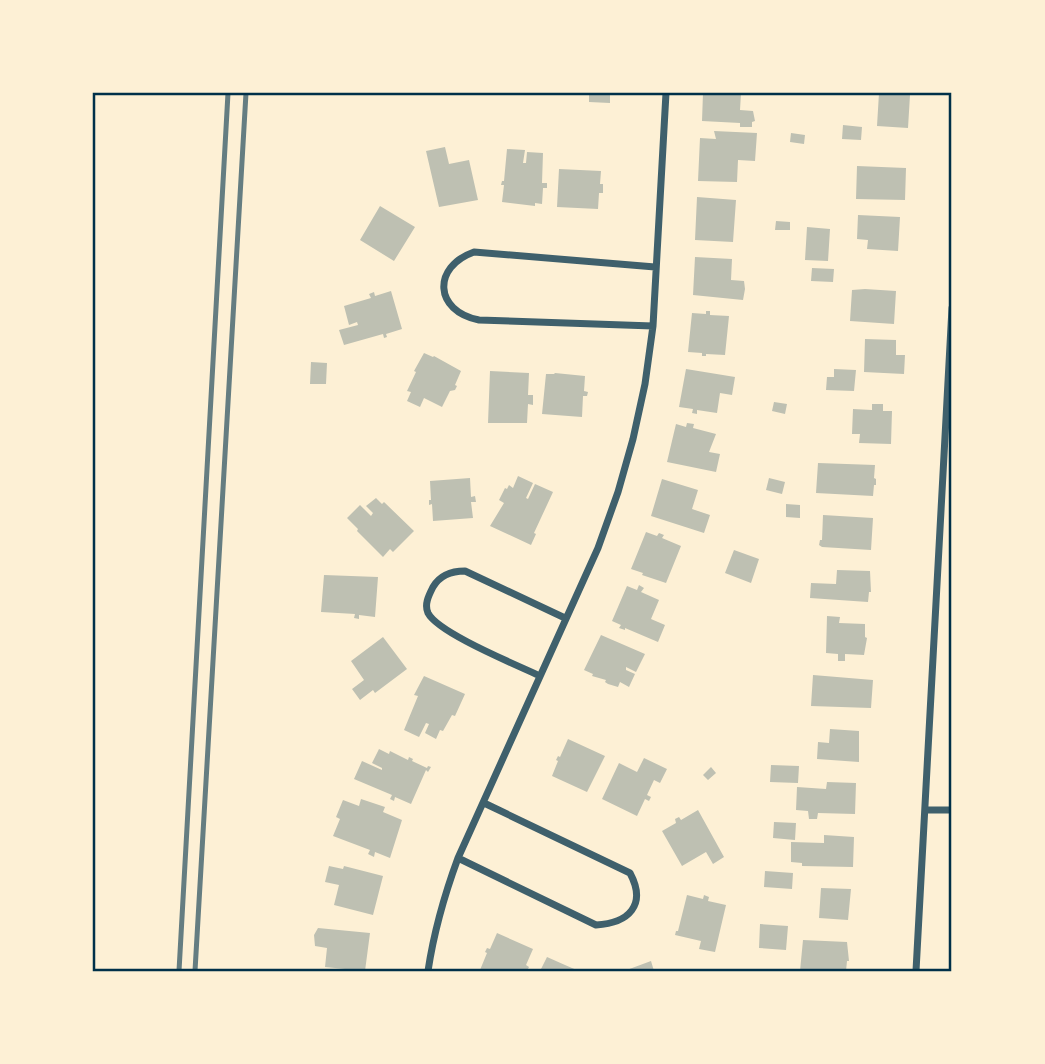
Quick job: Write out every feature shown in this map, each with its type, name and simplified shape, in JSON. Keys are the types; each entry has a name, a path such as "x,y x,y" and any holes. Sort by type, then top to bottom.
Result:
{"street":[{"path":"428,971 433,933 458,858 598,548 618,492 643,395 653,326 666,93"},
{"path":"653,326 479,320 458,313 446,301 444,280 452,265 474,252 655,267"},
{"path":"916,971 952,308"},
{"path":"540,676 443,628 429,614 427,603 430,593 442,576 450,572 464,571 565,618"},
{"path":"458,858 596,925 612,924 635,908 638,897 630,873 484,803"},
{"path":"925,810 952,810"}],"building":[{"path":"589,93 610,93 610,103 589,102"},
{"path":"703,93 741,93 740,110 753,111 755,121 752,122 752,127 740,127 740,123 702,121"},
{"path":"879,93 910,95 908,128 877,126"},
{"path":"843,125 862,127 861,140 842,139"},
{"path":"714,131 757,133 755,161 738,160 737,182 698,181 700,138 716,139"},
{"path":"791,133 805,135 804,144 790,142"},
{"path":"445,147 449,164 469,160 478,200 439,207 426,151"},
{"path":"507,149 525,150 523,163 526,163 527,152 543,153 542,183 547,183 547,188 543,188 542,204 535,203 535,206 502,202 504,185 501,185 504,181"},
{"path":"857,166 906,168 905,200 856,199"},
{"path":"559,169 601,171 600,184 603,184 603,193 599,193 598,209 557,207"},
{"path":"697,197 736,200 733,242 695,240"},
{"path":"380,206 415,227 394,261 360,240"},
{"path":"858,215 900,217 898,251 867,249 868,240 857,239"},
{"path":"776,221 790,222 790,230 775,230"},
{"path":"807,227 830,229 828,261 805,260"},
{"path":"695,257 732,259 731,280 744,281 743,300 693,295"},
{"path":"812,268 834,269 833,282 811,281"},
{"path":"852,290 896,291 894,324 850,321"},
{"path":"391,291 402,329 386,334 387,337 384,338 383,334 344,345 339,330 358,325 357,322 349,325 344,306 371,298 369,294 374,292 375,296"},
{"path":"706,311 710,311 710,315 729,316 725,355 702,356 702,353 688,352 692,313 706,314"},
{"path":"865,339 896,340 896,355 905,355 904,374 864,372"},
{"path":"424,353 461,371 455,390 450,391 442,407 424,398 420,407 407,401 411,392 407,391 416,372 414,371"},
{"path":"311,362 327,363 326,384 310,384"},
{"path":"686,369 735,377 732,395 720,393 717,413 697,410 697,414 692,413 693,409 679,407"},
{"path":"834,369 856,370 854,391 826,390 827,377 834,377"},
{"path":"490,371 529,373 528,395 533,395 533,405 528,404 527,423 488,423"},
{"path":"546,374 585,376 584,391 588,392 587,396 583,396 582,417 542,414"},
{"path":"774,402 787,404 785,414 772,411"},
{"path":"872,404 883,404 883,411 892,411 891,444 859,443 860,434 852,434 853,409 872,410"},
{"path":"687,423 694,424 693,428 716,434 709,452 720,454 716,472 667,462 676,424 686,427"},
{"path":"818,463 875,465 876,485 873,496 816,493"},
{"path":"518,476 533,483 526,498 528,499 535,484 553,492 531,545 490,526 504,503 499,500 505,488 509,485 513,488"},
{"path":"470,478 471,497 475,496 476,502 471,502 473,518 433,521 432,504 429,505 430,481"},
{"path":"769,478 785,482 782,494 766,490"},
{"path":"662,479 698,490 692,509 710,515 704,533 651,516"},
{"path":"376,498 382,504 384,502 414,531 393,552 390,549 383,557 347,518 360,505 371,516 373,513 366,506"},
{"path":"786,504 800,505 800,518 786,517"},
{"path":"823,515 873,518 871,550 819,545 822,540"},
{"path":"646,532 657,536 659,533 664,535 662,538 681,546 666,583 631,569"},
{"path":"734,550 759,559 751,583 725,573"},
{"path":"837,570 870,571 871,592 868,602 810,598 811,583 836,584"},
{"path":"324,575 378,577 375,617 359,615 359,619 354,618 355,614 321,612"},
{"path":"639,585 644,588 641,592 659,600 651,619 665,625 658,642 619,628 621,625 612,621 627,586 637,590"},
{"path":"827,616 840,617 839,623 865,624 867,638 864,655 845,654 845,661 838,661 838,654 826,653"},
{"path":"601,635 645,654 636,672 626,667 626,670 635,674 629,687 620,682 618,687 608,684 606,680 592,676 593,674 584,670"},
{"path":"383,637 407,669 375,693 373,690 360,700 352,689 364,680 351,661"},
{"path":"813,675 873,680 871,708 811,706"},
{"path":"424,676 465,694 455,716 452,715 436,739 425,733 429,724 426,723 419,737 404,730 418,696 414,695"},
{"path":"830,729 859,731 859,762 817,759 818,742 829,743"},
{"path":"568,739 605,756 587,792 552,776 558,761 556,760"},
{"path":"379,749 408,760 409,757 427,768 431,767 428,772 426,770 411,804 395,797 394,801 390,799 392,795 354,779 362,761 382,770 372,763"},
{"path":"644,758 667,769 660,783 654,780 647,795 651,797 649,801 645,799 637,816 602,799 619,763 637,772"},
{"path":"771,765 799,766 798,783 770,782"},
{"path":"711,767 716,773 708,780 703,775"},
{"path":"827,782 856,783 855,814 818,813 817,819 809,819 808,811 796,810 797,787 826,789"},
{"path":"361,799 385,807 383,812 402,820 390,858 375,852 374,857 368,854 370,850 333,836 340,819 336,817 343,800 359,806"},
{"path":"698,810 724,857 713,864 706,852 682,866 662,831 676,823 675,819 679,817 681,820"},
{"path":"774,822 796,823 795,840 773,838"},
{"path":"824,835 854,837 853,867 802,866 802,863 791,862 791,842 824,843"},
{"path":"329,866 343,869 344,866 383,876 373,915 334,905 339,885 325,882"},
{"path":"765,871 793,873 792,889 764,887"},
{"path":"821,888 851,889 848,920 819,918"},
{"path":"687,895 703,899 704,895 709,897 708,901 726,905 715,952 699,949 701,941 675,935"},
{"path":"760,924 788,926 786,950 759,948"},
{"path":"318,928 370,933 365,971 325,967 327,948 315,946 314,935"},
{"path":"497,933 533,949 526,965 529,967 527,971 480,970 487,953 485,952 487,948 490,949"},
{"path":"803,940 847,942 849,961 846,971 800,971"},
{"path":"547,957 565,965 579,971 540,971"},
{"path":"651,961 654,971 624,971"}],"railway":[{"path":"179,971 228,93"},
{"path":"195,971 246,93"}]}
